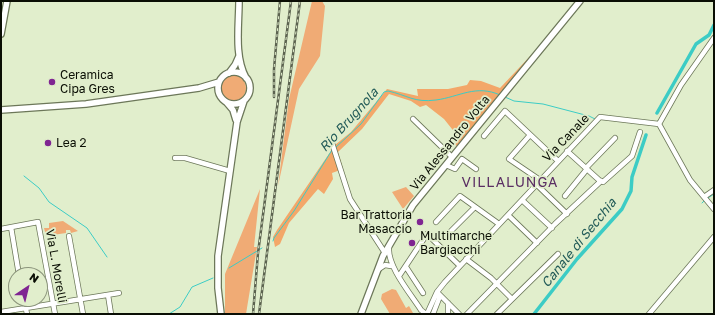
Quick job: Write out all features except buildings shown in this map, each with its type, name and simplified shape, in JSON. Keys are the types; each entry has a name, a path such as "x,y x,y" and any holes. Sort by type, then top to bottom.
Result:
{"main road":[{"path":"1,34 7,1"},
{"path":"221,314 218,288 218,256 237,122 249,91 239,52 239,1"},
{"name":"Via Alessandro Volta","path":"361,314 374,277 390,243 452,157 580,1"},
{"path":"1,110 8,108 86,104 199,88 219,82 229,73 235,65 239,52"},
{"path":"229,73 239,73 247,80"},
{"path":"219,82 219,95"},
{"path":"199,88 208,89 219,95 233,110 237,122"},
{"path":"226,103 235,104 244,101"},
{"path":"1,106 8,108"}],"street":[{"path":"714,38 680,85 659,124 690,180 714,209"},
{"path":"484,136 505,112 558,161"},
{"name":"Via Canale","path":"426,314 438,294 466,259 600,117 659,124"},
{"path":"413,119 452,157"},
{"path":"467,314 601,181 605,180 632,156 640,132"},
{"path":"530,135 509,159 538,182 567,214"},
{"path":"565,196 586,168 615,138"},
{"path":"333,147 350,199 421,310 426,314"},
{"path":"567,151 601,181"},
{"path":"175,158 185,158 230,171"},
{"path":"446,165 454,168 462,159 476,169"},
{"path":"705,199 714,190"},
{"path":"436,222 460,196 499,224"},
{"path":"522,200 552,228"},
{"path":"448,234 474,206"},
{"path":"508,215 537,243"},
{"name":"Via L. Morelli","path":"11,228 38,222 55,314"},
{"path":"1,229 11,228 18,267"},
{"path":"399,276 428,234 460,266"},
{"path":"69,236 83,314"},
{"path":"649,314 714,237"},
{"path":"390,243 389,256 392,266"},
{"path":"497,314 558,254"},
{"path":"466,259 512,299"},
{"path":"374,277 382,266 392,266"},
{"path":"406,267 423,293"},
{"path":"1,312 120,293"},
{"path":"438,294 459,314"},
{"name":"Via Canale","path":"433,314 438,294"},
{"path":"108,295 111,314"},
{"path":"448,303 448,314"},
{"path":"26,308 27,314"}],"shaded area":[{"path":"312,1 322,1 325,6 320,56 299,89 278,186 289,99"},
{"path":"535,51 457,146 450,142 456,134 444,119 426,105 420,107 411,101 389,94 362,129 338,152 343,169 332,173 333,179 324,194 318,189 289,223 280,244 275,247 273,237 277,230 335,145 351,132 387,89 418,96 417,89 448,89 467,85 470,80 481,81 500,88"},
{"path":"233,75 242,79 246,88 242,97 233,101 224,97 220,88 224,79"},
{"path":"406,187 414,196 403,209 392,192"},
{"path":"260,189 254,247 257,247 246,314 225,314 225,274"},
{"path":"63,221 78,231 71,233 70,230 66,230 66,233 46,236 44,228 49,228 49,223"},
{"path":"392,289 396,290 406,308 409,306 413,313 390,314 381,299 382,294"}],"waterway":[{"name":"Canale di Secchia","path":"657,113 696,44 709,35 714,25"},
{"name":"Rio Brugnola","path":"335,148 361,124 384,92 388,91 416,100 428,101 475,91 491,92 500,95"},
{"name":"Rio Brugnola","path":"505,97 514,101 543,104 589,116 595,119"},
{"name":"Canale di Secchia","path":"534,314 577,259 622,209 631,191 632,177 646,135"},
{"name":"Rio Brugnola","path":"273,241 294,211 332,150"},
{"path":"24,176 39,188 49,202 87,228 107,257"},
{"name":"Rio Brugnola","path":"708,198 714,194"},
{"name":"Rio Brugnola","path":"702,203 705,200"},
{"name":"Rio Brugnola","path":"229,268 262,248"},
{"name":"Rio Brugnola","path":"169,314 180,307 192,287 213,278"}],"railway":[{"path":"274,97 274,69 280,1"},
{"path":"253,314 258,253 291,1"},
{"path":"259,314 300,1"}],"place":[{"name":"Ceramica Cipa Gres","path":"52,82"},
{"name":"Lea 2","path":"48,143"},
{"name":"Bar Trattoria Masaccio","path":"420,222"},
{"name":"Multimarche Bargiacchi","path":"412,243"}],"district":[{"name":"VILLALUNGA","path":"510,183"}]}
